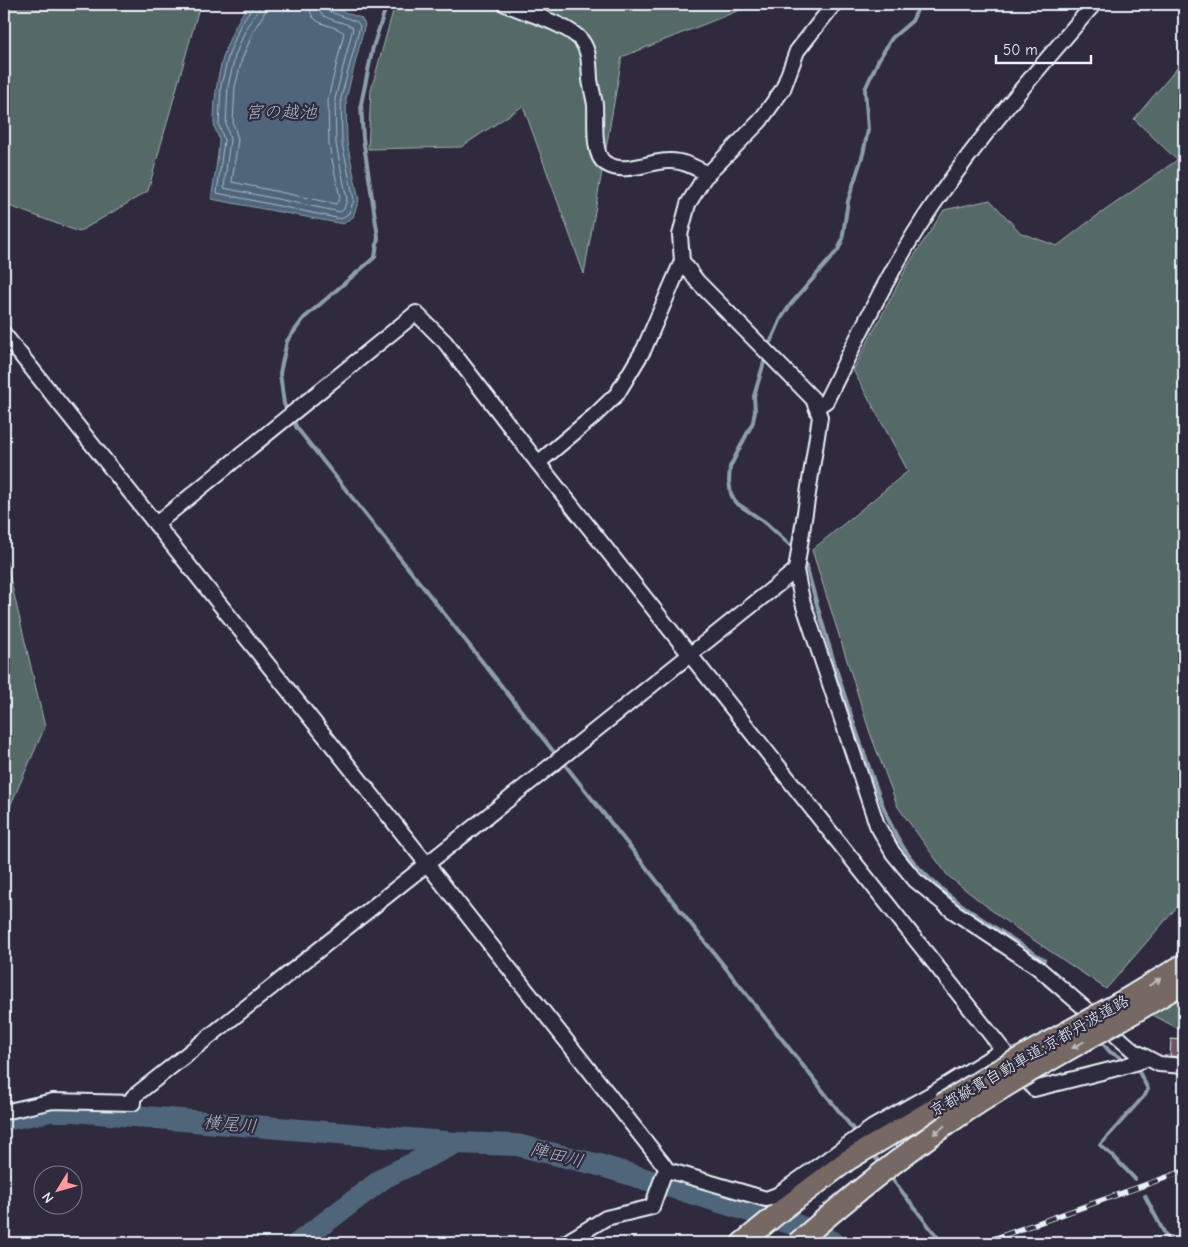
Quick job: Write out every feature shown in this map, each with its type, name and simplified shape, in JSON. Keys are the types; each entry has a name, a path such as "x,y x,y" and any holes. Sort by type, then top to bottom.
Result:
{"highway":[{"name":"京都縦貫自動車道;京都丹波道路","path":"797,1243 899,1160 952,1121 1130,1006 1184,964"},
{"name":"京都縦貫自動車道;京都丹波道路","path":"759,1243 838,1179 942,1104 993,1073 1130,1006 1184,984"},
{"path":"742,1243 848,1160 942,1104"},
{"path":"812,1243 899,1160"}],"street":[{"path":"505,4 549,21 577,36 586,47 595,106 596,143 600,159 606,164 617,168 638,167 669,160 686,163 708,174"},
{"path":"538,463 617,394 644,350 682,261 680,235 688,204 708,174 760,121 783,89 797,51 834,4"},
{"path":"817,407 826,401 887,279 933,206 1015,95 1094,4"},
{"path":"682,261 698,281 813,398 817,407 820,418 796,570 802,600 877,825 893,853 915,880 952,911 1036,966 1143,1060 1159,1064 1184,1066"},
{"path":"156,524 416,313 445,342 538,463 1034,1089 1143,1060"},
{"path":"4,334 658,1157 665,1173 652,1207 606,1218 565,1243"},
{"path":"4,1112 53,1101 133,1103 133,1097 796,570"},
{"path":"665,1173 766,1199 777,1195 866,1132 1004,1050"}],"green space":[{"path":"4,4 200,4 148,191 79,232 4,204"},
{"path":"395,4 755,4 622,57 584,274 523,106 461,147 368,149 371,90"},
{"path":"1184,60 1184,899 1106,989 1004,920 948,876 898,807 870,733 812,550 908,471 853,370 908,265 944,210 990,200 1021,233 1057,246 1177,160 1134,119"},
{"path":"4,552 45,727 4,820"},
{"path":"1184,995 1184,1028 1177,1028 1151,1014"}],"water":[{"name":"宮の越池","path":"249,4 322,4 361,18 365,24 346,99 347,142 359,200 353,217 343,224 211,199 219,141 214,123 218,76 233,31"}],"building":[{"path":"1171,1039 1184,1040 1184,1057 1170,1056"}],"waterway":[{"path":"288,411 284,404 280,373 287,341 304,318 375,257 378,237 363,138 361,104 373,47 387,4"},
{"path":"771,341 790,305 838,250 842,241 848,201 863,154 868,130 865,89 879,59 892,38 912,21 920,4"},
{"path":"765,359 754,396 755,411 753,422 730,467 729,481 731,494 735,502 766,523 790,545"},
{"path":"292,418 297,428 557,756"},
{"path":"803,561 806,565 856,730 886,814 900,842 919,868 947,894 1044,960"},
{"path":"562,761 857,1134"},
{"path":"1045,984 1077,1010 1081,1016"},
{"path":"1099,1039 1110,1052 1127,1061"},
{"path":"1134,1067 1139,1072 1148,1089 1145,1095 1100,1145 1135,1179"},
{"name":"横尾川","path":"4,1120 51,1111 73,1111 457,1143 517,1145 599,1165 799,1226 834,1243"},
{"name":"陣田川","path":"298,1243 385,1177 456,1143"},
{"path":"872,1153 882,1166"},
{"path":"889,1175 942,1243"},
{"path":"1145,1196 1167,1238 1174,1243"}],"railway":[{"path":"982,1243 1184,1171"}]}
